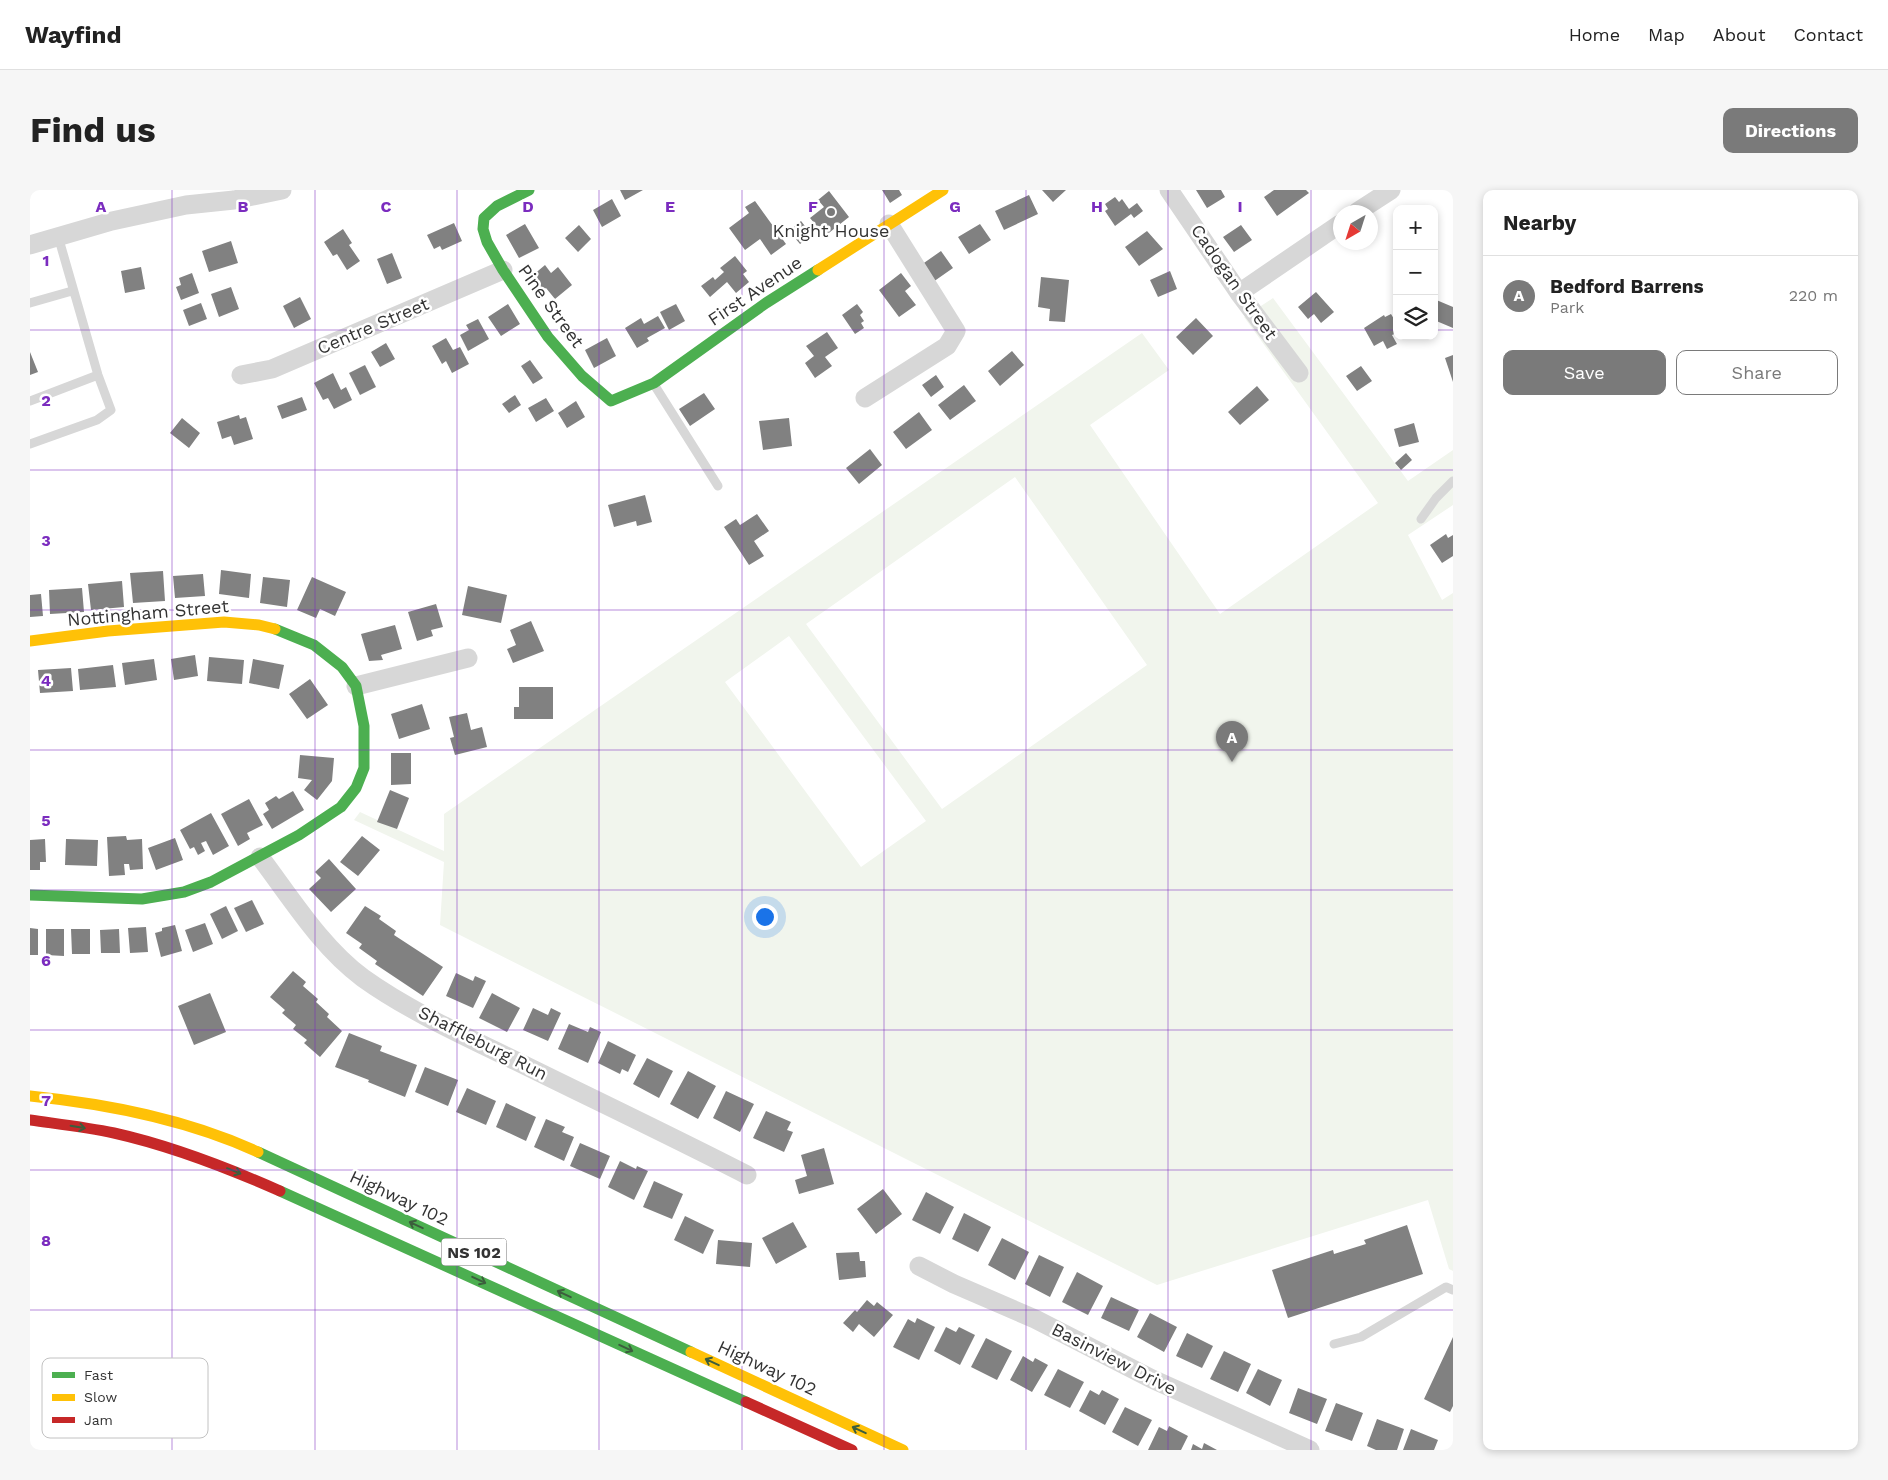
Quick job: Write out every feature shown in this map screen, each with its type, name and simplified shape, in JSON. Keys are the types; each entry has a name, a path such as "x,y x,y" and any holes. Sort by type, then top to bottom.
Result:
{"main road":[{"name":"Pine Street","path":"528,190 497,206 484,218 483,229 487,242 503,270 548,337 582,376 611,401"},
{"name":"First Avenue","path":"611,401 654,383 766,303 943,190"},
{"name":"Nottingham Street","path":"30,641 108,631 224,622 258,625 282,631 314,646 342,667 356,686 364,726 364,768 356,788 341,807 299,835 211,882 184,892 142,899 30,895"},
{"name":"Highway 102","path":"30,1096 71,1100 160,1117 246,1147 904,1450"},
{"name":"NS 102","path":"30,1120 112,1133 156,1144 199,1157 240,1173 852,1450"}],"street":[{"path":"30,245 112,221 167,209 234,200 282,190"},
{"name":"Cadogan Street","path":"1169,190 1239,293 1299,373"},
{"path":"1368,205 1391,190"},
{"path":"865,398 948,346 956,331 890,224"},
{"path":"1239,293 1333,229"},
{"name":"Centre Street","path":"241,375 272,369 503,270"},
{"path":"356,686 468,658"},
{"name":"Shaffleburg Run","path":"260,857 313,927 340,958 363,977 398,1000 464,1036 748,1175"},
{"name":"Basinview Drive","path":"918,1266 954,1284 1035,1319 1152,1379 1310,1450"}],"lane":[{"path":"30,444 97,420 111,410 98,376 72,291 58,236"},
{"path":"30,303 72,291"},
{"path":"30,400 98,376"},
{"path":"654,383 718,486"},
{"path":"1421,519 1436,498 1453,481"},
{"path":"1334,1344 1361,1337 1446,1287 1453,1290"}],"shaded area":[{"path":"1273,298 1408,481 1453,450 1453,505 1408,535 1442,600 1453,593 1453,1271 1449,1269 1428,1200 1157,1285 440,925 444,862 354,820 360,812 444,851 444,814 1142,333 1169,370 1090,425 1220,614 1378,503 1244,317","holes":["1015,477 1147,665 942,809 806,624","789,636 926,821 861,867 725,682"]}],"building":[{"path":"620,190 643,190 625,200"},
{"path":"882,190 899,190 902,195 890,203"},
{"path":"1042,190 1066,190 1053,202"},
{"path":"1196,190 1221,190 1225,197 1207,208"},
{"path":"1274,190 1306,190 1309,193 1277,216 1264,197"},
{"name":"Knight House","path":"829,191 849,217 825,236 810,218 824,207 818,200"},
{"path":"1029,195 1038,214 1004,230 995,211"},
{"path":"1115,197 1119,202 1122,199 1129,209 1137,203 1143,211 1134,218 1131,214 1115,226 1105,211 1108,209 1105,204"},
{"path":"612,199 621,216 602,227 593,210"},
{"path":"755,201 786,244 771,255 760,239 745,250 729,228 749,213 745,207"},
{"path":"801,221 812,235 800,244 789,231"},
{"path":"454,223 462,241 442,250 440,246 434,249 427,235"},
{"path":"525,224 539,248 519,258 506,235"},
{"path":"980,224 991,240 969,254 958,237"},
{"path":"579,225 591,239 578,252 565,238"},
{"path":"1241,225 1252,240 1234,252 1223,237"},
{"path":"343,229 352,243 349,245 360,261 347,270 337,254 333,256 324,242"},
{"path":"1147,231 1163,249 1139,266 1125,247"},
{"path":"231,241 238,263 209,272 202,251"},
{"path":"941,251 953,268 933,282 921,265"},
{"path":"392,253 402,278 387,284 377,259"},
{"path":"735,256 747,271 743,274 749,282 736,293 727,282 710,297 701,286 713,277 715,280 724,272 720,268"},
{"path":"545,265 551,273 558,267 572,285 555,299 546,288 543,290 532,276"},
{"path":"141,267 145,289 125,293 121,271"},
{"path":"1170,271 1177,289 1158,297 1150,280"},
{"path":"192,273 199,293 181,300 176,287 181,285 179,278"},
{"path":"901,273 911,286 905,291 916,305 899,317 879,290"},
{"path":"1041,277 1069,280 1065,322 1049,321 1050,309 1038,307"},
{"path":"231,287 239,309 219,317 211,294"},
{"path":"1316,292 1334,312 1321,323 1314,314 1308,319 1298,307"},
{"path":"300,297 311,319 294,328 283,306"},
{"path":"1438,301 1453,307 1453,328 1438,322"},
{"path":"201,303 207,319 189,326 183,310"},
{"path":"508,304 520,324 501,336 488,317"},
{"path":"676,304 685,321 669,330 660,312"},
{"path":"857,304 863,312 860,315 864,321 861,323 864,328 855,334 842,315"},
{"path":"1391,314 1393,317 1392,335 1393,340 1397,344 1387,349 1383,341 1374,346 1364,328 1384,315 1385,317"},
{"path":"658,316 665,328 647,338 649,341 637,348 625,328 641,318 644,324"},
{"path":"1196,318 1213,336 1193,355 1176,337"},
{"path":"478,319 489,339 468,351 460,335 469,330 466,325"},
{"path":"827,332 838,348 825,357 832,366 815,378 805,363 814,356 806,346"},
{"path":"446,338 453,350 460,347 469,364 452,373 446,361 442,364 432,346"},
{"path":"607,338 616,356 594,368 585,350"},
{"path":"386,343 395,359 380,367 371,352"},
{"path":"1012,351 1024,365 1000,386 988,371"},
{"path":"30,352 38,372 30,375"},
{"path":"1453,355 1453,382 1445,358"},
{"path":"530,360 543,378 533,384 521,366"},
{"path":"365,365 376,387 360,395 349,373"},
{"path":"1361,366 1372,381 1357,391 1346,376"},
{"path":"333,373 341,390 346,387 352,400 334,409 328,398 323,400 314,383"},
{"path":"936,375 944,387 931,397 922,385"},
{"path":"964,385 976,401 950,420 938,405"},
{"path":"1257,386 1269,400 1240,425 1228,412"},
{"path":"704,393 715,409 690,426 679,409"},
{"path":"515,395 521,405 509,413 502,404"},
{"path":"302,397 307,410 282,419 277,406"},
{"path":"546,398 554,411 536,422 528,408"},
{"path":"576,401 585,417 567,428 558,413"},
{"path":"919,412 932,430 906,449 893,432"},
{"path":"239,415 240,419 246,417 253,439 234,445 231,436 222,439 217,422"},
{"path":"182,418 200,433 189,448 170,433"},
{"path":"789,418 792,446 763,450 759,421"},
{"path":"1414,423 1419,442 1399,447 1394,429"},
{"path":"870,449 882,465 859,484 846,468"},
{"path":"1406,453 1412,460 1401,470 1395,463"},
{"path":"645,495 652,522 637,526 636,521 614,527 608,505"},
{"path":"757,514 769,531 754,541 764,556 749,565 724,527 736,519 740,525"},
{"path":"1446,534 1448,538 1453,535 1453,556 1442,563 1430,545"},
{"path":"221,570 251,574 249,598 219,594"},
{"path":"163,571 165,601 133,603 130,573"},
{"path":"203,574 205,596 175,598 173,576"},
{"path":"263,577 290,580 287,607 260,603"},
{"path":"312,577 346,592 335,616 320,609 316,618 297,610"},
{"path":"122,581 124,607 91,610 88,584"},
{"path":"468,586 507,595 501,623 462,615"},
{"path":"82,588 84,612 50,614 49,590"},
{"path":"41,594 43,616 30,617 30,595"},
{"path":"436,604 443,627 431,630 433,636 417,641 408,612"},
{"path":"531,621 544,651 513,663 507,649 516,645 510,630"},
{"path":"395,625 402,649 381,655 383,660 369,661 361,634"},
{"path":"195,655 198,676 174,680 171,659"},
{"path":"209,657 244,660 242,684 207,681"},
{"path":"154,659 157,680 125,685 122,663"},
{"path":"253,659 284,665 279,689 249,683"},
{"path":"113,665 116,687 80,690 78,669"},
{"path":"71,668 73,691 40,693 38,670"},
{"path":"310,679 328,705 307,719 289,694"},
{"path":"519,687 553,687 553,719 514,719 514,707 519,707"},
{"path":"422,704 430,729 399,739 391,714"},
{"path":"467,713 471,730 482,727 487,747 455,755 450,738 454,737 449,717"},
{"path":"391,753 411,753 411,784 391,785"},
{"path":"300,755 334,758 332,781 317,800 304,790 312,780 298,778"},
{"path":"390,790 409,798 397,829 377,822"},
{"path":"293,791 304,810 272,829 263,814 269,810 265,803 276,796 279,799"},
{"path":"249,799 263,825 247,833 250,839 238,846 221,814"},
{"path":"211,813 229,846 213,855 206,841 201,843 205,851 198,855 194,847 190,849 180,830"},
{"path":"126,836 127,840 142,839 143,869 130,870 129,864 124,864 125,875 109,876 107,837"},
{"path":"362,836 380,850 358,876 340,862"},
{"path":"175,838 183,860 156,870 148,848"},
{"path":"45,839 46,862 40,862 40,870 30,870 30,840"},
{"path":"66,839 98,840 97,866 65,865"},
{"path":"329,859 356,889 331,912 309,889 321,878 315,872"},
{"path":"252,900 264,924 246,932 234,908"},
{"path":"226,906 238,931 222,939 210,914"},
{"path":"365,906 381,916 379,919 396,931 394,935 443,967 423,996 375,964 377,961 359,948 362,944 346,933"},
{"path":"205,923 213,944 193,952 185,930"},
{"path":"175,925 182,951 161,957 155,933 162,931 162,928"},
{"path":"146,927 148,952 130,953 128,928"},
{"path":"30,928 38,929 38,955 30,955"},
{"path":"46,929 64,929 64,956 46,955"},
{"path":"71,929 90,929 90,954 72,954"},
{"path":"119,929 120,953 101,953 100,930"},
{"path":"293,971 306,982 303,986 318,999 316,1002 329,1014 327,1017 342,1031 320,1057 304,1043 307,1040 293,1029 296,1025 282,1013 285,1010 270,997"},
{"path":"456,973 473,981 475,976 486,981 473,1008 446,996"},
{"path":"210,993 226,1032 194,1045 178,1006"},
{"path":"492,993 520,1008 507,1032 479,1018"},
{"path":"533,1008 548,1015 551,1008 561,1013 548,1041 523,1030"},
{"path":"569,1024 588,1032 590,1027 601,1032 588,1063 558,1049"},
{"path":"349,1033 382,1046 380,1051 417,1065 405,1097 335,1067"},
{"path":"608,1041 636,1055 628,1072 622,1069 620,1074 598,1063"},
{"path":"647,1058 673,1071 659,1098 633,1084"},
{"path":"425,1067 458,1080 448,1106 415,1092"},
{"path":"688,1071 716,1086 698,1119 670,1104"},
{"path":"467,1088 496,1101 486,1125 456,1112"},
{"path":"726,1091 754,1104 740,1132 713,1118"},
{"path":"506,1103 536,1117 526,1141 496,1127"},
{"path":"766,1111 791,1122 787,1130 793,1132 784,1152 753,1138"},
{"path":"546,1119 565,1127 562,1132 574,1137 564,1161 534,1147"},
{"path":"580,1143 610,1156 600,1179 570,1166"},
{"path":"824,1148 834,1184 799,1194 795,1180 807,1176 801,1155"},
{"path":"620,1161 636,1169 637,1166 648,1171 634,1200 608,1187"},
{"path":"654,1181 683,1194 672,1219 643,1207"},
{"path":"883,1189 902,1214 876,1234 857,1209"},
{"path":"926,1192 954,1207 940,1234 912,1220"},
{"path":"964,1213 991,1227 978,1252 952,1239"},
{"path":"685,1216 714,1230 703,1254 674,1240"},
{"path":"793,1222 807,1247 776,1264 762,1238"},
{"path":"1407,1225 1423,1274 1288,1318 1272,1270 1333,1250 1334,1254 1366,1244 1364,1240"},
{"path":"1002,1238 1029,1252 1015,1280 988,1265"},
{"path":"718,1240 752,1243 750,1267 716,1264"},
{"path":"859,1252 860,1261 865,1261 866,1277 839,1280 836,1253"},
{"path":"1039,1255 1064,1267 1050,1297 1025,1284"},
{"path":"1077,1272 1103,1286 1088,1315 1062,1302"},
{"path":"1111,1297 1139,1310 1129,1331 1101,1318"},
{"path":"867,1300 874,1306 877,1302 893,1315 874,1337 859,1324 853,1332 843,1323 855,1310 857,1312"},
{"path":"1150,1313 1177,1327 1164,1352 1137,1337"},
{"path":"917,1318 935,1327 919,1360 893,1347 908,1319 915,1323"},
{"path":"946,1327 956,1332 959,1327 975,1335 960,1365 934,1351"},
{"path":"1187,1333 1213,1346 1202,1368 1176,1356"},
{"path":"1453,1337 1453,1406 1450,1412 1424,1399"},
{"path":"986,1338 1012,1351 997,1380 971,1367"},
{"path":"1224,1351 1251,1364 1238,1392 1210,1379"},
{"path":"1023,1356 1033,1362 1035,1358 1048,1365 1032,1392 1010,1380"},
{"path":"1058,1369 1084,1382 1070,1408 1044,1395"},
{"path":"1258,1369 1282,1380 1270,1406 1246,1393"},
{"path":"1298,1388 1327,1399 1317,1424 1289,1413"},
{"path":"1090,1390 1099,1395 1102,1390 1119,1399 1105,1425 1079,1411"},
{"path":"1336,1403 1363,1413 1352,1441 1325,1431"},
{"path":"1125,1407 1152,1420 1138,1446 1112,1432"},
{"path":"1377,1419 1404,1429 1397,1450 1376,1450 1367,1446"},
{"path":"1169,1426 1188,1436 1181,1450 1148,1450 1159,1427 1167,1431"},
{"path":"1411,1429 1438,1440 1434,1450 1403,1450"},
{"path":"1204,1443 1217,1450 1191,1450 1193,1444 1202,1449"}],"traffic: fast":[{"path":"529,190 497,206 484,218 483,229 487,242 503,270 548,337 582,376 611,401 654,383 766,303 818,270"},
{"path":"30,895 142,899 184,892 211,882 299,835 341,807 356,788 364,768 364,726 356,686 342,667 314,645 275,629"},
{"path":"258,1152 691,1352"},
{"path":"280,1191 746,1402"}],"traffic: slow":[{"path":"818,270 943,190"},
{"path":"30,641 108,631 224,622 259,625 275,629"},
{"path":"30,1096 88,1103 175,1122 231,1140 258,1152"},
{"path":"691,1352 903,1450"}],"traffic: jam":[{"path":"30,1120 82,1127 136,1138 219,1166 280,1191"},
{"path":"746,1402 852,1450"}],"place":[{"name":"Knight House","path":"831,212"},
{"name":"Bedford Barrens","path":"1232,762"}]}
